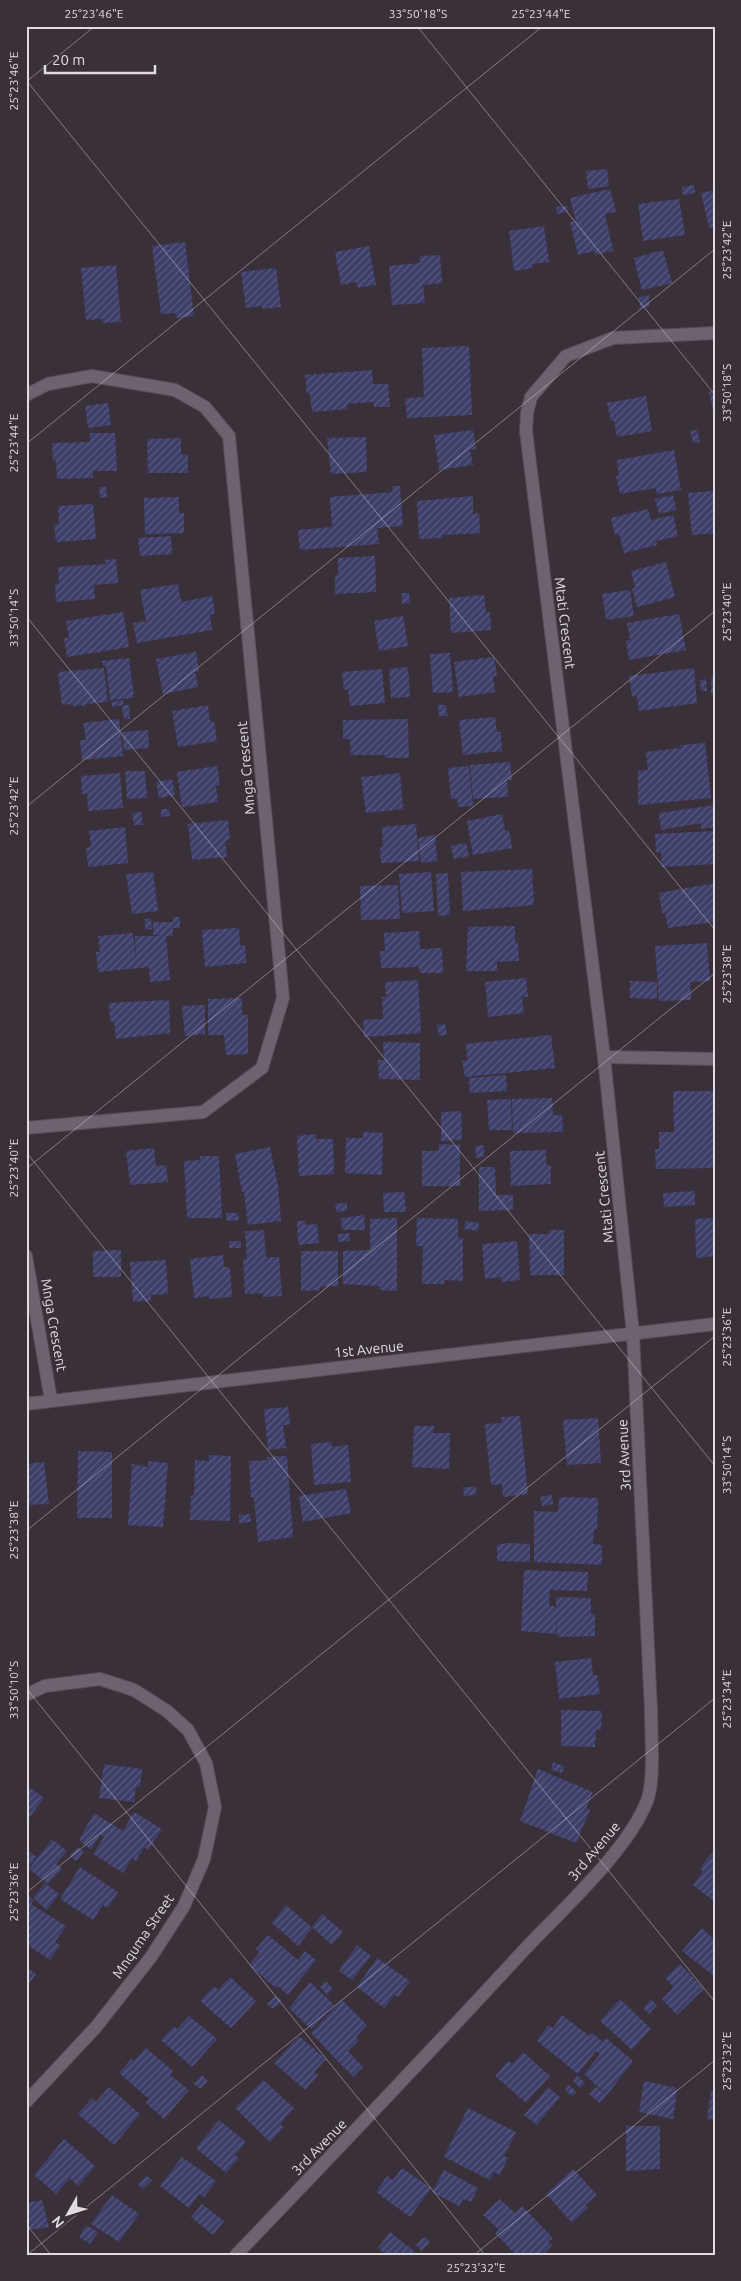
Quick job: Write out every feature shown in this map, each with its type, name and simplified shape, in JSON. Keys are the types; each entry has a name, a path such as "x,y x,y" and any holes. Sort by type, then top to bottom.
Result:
{"street":[{"name":"Mtati Crescent","path":"633,1334 604,1057 526,431 527,413 531,397 566,356 613,338 715,333"},
{"name":"Mnga Crescent","path":"26,395 48,384 92,376 175,390 205,407 229,436 283,998 262,1068 203,1112 26,1128"},
{"path":"604,1057 715,1059"},
{"name":"Mnga Crescent","path":"26,1256 51,1400"},
{"name":"1st Avenue","path":"26,1404 715,1324"},
{"name":"3rd Avenue","path":"236,2255 390,2095 592,1878 636,1824 648,1799 651,1768 651,1710 633,1334"},
{"name":"Mnquma Street","path":"26,1695 45,1686 100,1679 134,1690 167,1711 188,1730 206,1763 215,1808 204,1860 184,1906 151,1957 96,2027 26,2102"}],"building":[{"path":"607,169 609,186 588,189 586,171"},
{"path":"694,185 695,193 683,195 682,187"},
{"path":"610,189 616,212 605,214 613,251 595,255 595,251 578,255 570,222 576,221 570,198"},
{"path":"715,190 715,226 709,228 701,193"},
{"path":"679,199 685,235 643,241 638,204"},
{"path":"567,206 568,212 557,214 556,207"},
{"path":"544,226 549,262 532,264 533,268 514,271 509,231"},
{"path":"185,242 194,316 177,318 176,313 161,314 152,246"},
{"path":"369,246 376,285 358,288 356,282 341,285 335,252"},
{"path":"663,250 672,283 642,290 634,258"},
{"path":"440,255 442,283 423,285 425,303 392,305 389,266 420,263 420,256"},
{"path":"116,265 121,322 102,323 102,319 86,320 81,268"},
{"path":"276,268 281,307 262,309 262,306 246,308 241,272"},
{"path":"649,295 649,306 640,308 639,297"},
{"path":"469,346 472,415 407,418 405,398 424,397 422,348"},
{"path":"372,370 373,384 388,384 390,407 374,407 373,402 347,404 347,409 312,412 310,394 307,394 305,375"},
{"path":"715,391 715,417 714,417 709,392"},
{"path":"646,396 652,431 617,437 614,420 611,421 607,403"},
{"path":"108,403 111,425 88,428 85,406"},
{"path":"473,430 476,449 470,450 473,465 439,470 434,435"},
{"path":"697,430 700,442 693,443 690,431"},
{"path":"90,433 115,433 117,471 93,471 93,478 57,479 52,443 90,442"},
{"path":"366,437 367,472 331,474 327,438"},
{"path":"181,438 181,455 188,455 188,473 148,473 147,439"},
{"path":"674,450 681,490 657,494 656,488 620,494 616,476 619,476 617,460"},
{"path":"392,486 400,486 403,526 377,528 379,544 300,550 298,530 332,527 330,497 393,492"},
{"path":"99,487 106,487 107,497 100,498"},
{"path":"713,491 715,533 692,535 688,493"},
{"path":"673,495 676,510 659,514 655,499"},
{"path":"473,496 473,514 479,513 480,533 442,535 443,538 419,539 417,501"},
{"path":"179,497 179,513 184,513 184,533 145,534 144,498"},
{"path":"93,504 96,539 56,542 54,524 59,524 58,506"},
{"path":"648,509 651,520 673,515 678,536 656,541 657,545 624,553 619,534 615,535 611,518"},
{"path":"171,536 172,554 140,556 138,538"},
{"path":"375,556 376,592 335,594 338,558"},
{"path":"116,559 118,583 94,585 95,599 56,602 55,584 59,584 58,567 106,564 105,560"},
{"path":"666,562 675,597 637,607 632,589 635,588 631,571"},
{"path":"178,584 181,602 212,596 215,614 210,614 212,630 137,643 133,623 146,621 140,590"},
{"path":"630,590 634,616 606,620 602,594"},
{"path":"402,593 409,593 410,603 402,604"},
{"path":"484,595 486,613 490,612 491,630 451,633 449,598"},
{"path":"123,612 129,647 67,657 64,638 69,638 66,621"},
{"path":"679,614 686,650 629,660 626,641 630,640 627,623"},
{"path":"403,616 408,646 379,651 374,621"},
{"path":"196,652 199,671 195,672 198,687 163,694 156,659"},
{"path":"450,653 453,692 433,693 430,654"},
{"path":"494,657 497,676 493,676 495,692 459,697 454,662"},
{"path":"129,658 134,698 110,700 106,666 103,666 102,661"},
{"path":"408,667 410,697 391,698 389,669"},
{"path":"104,668 108,702 85,704 85,708 82,705 62,705 58,672"},
{"path":"694,668 697,703 639,711 637,696 632,696 629,676"},
{"path":"382,669 385,703 350,706 348,689 344,690 342,672"},
{"path":"711,677 715,677 715,695 711,695"},
{"path":"706,679 707,691 701,691 700,680"},
{"path":"124,700 122,705 112,707 111,702"},
{"path":"122,705 129,705 130,719 125,719 123,716"},
{"path":"208,705 210,722 214,721 217,741 178,747 172,711"},
{"path":"438,705 446,705 447,716 439,716"},
{"path":"495,717 497,732 501,732 502,751 463,755 459,720"},
{"path":"119,719 123,756 82,760 80,740 86,740 83,723"},
{"path":"408,719 409,758 385,758 385,755 351,755 350,739 343,739 343,720"},
{"path":"148,730 149,748 124,750 122,732"},
{"path":"705,743 711,798 638,805 638,771 648,770 646,752 681,748 680,745"},
{"path":"510,762 512,780 507,780 508,797 473,799 470,765"},
{"path":"217,766 220,785 216,786 218,802 182,807 177,772"},
{"path":"469,766 473,806 458,807 457,798 451,799 448,768"},
{"path":"125,771 145,771 147,798 127,799"},
{"path":"120,773 123,808 88,811 87,793 82,794 81,776"},
{"path":"400,773 403,809 366,813 361,777"},
{"path":"172,779 175,795 159,798 156,782"},
{"path":"715,805 715,827 701,829 701,823 661,830 659,813"},
{"path":"161,809 169,809 170,816 161,817"},
{"path":"141,812 143,825 134,825 132,813"},
{"path":"502,814 505,831 509,830 512,848 473,855 467,821"},
{"path":"228,820 230,840 225,841 227,857 192,860 188,824"},
{"path":"416,824 419,861 381,863 380,847 383,847 382,827"},
{"path":"125,827 128,863 88,867 86,848 91,847 89,831"},
{"path":"715,831 715,864 662,867 661,852 656,852 655,834"},
{"path":"435,835 437,861 421,863 418,838"},
{"path":"466,843 469,856 454,859 451,846"},
{"path":"532,869 534,905 463,911 461,872"},
{"path":"153,872 158,911 132,914 126,874"},
{"path":"431,872 434,911 402,913 399,874"},
{"path":"448,873 450,915 438,916 436,874"},
{"path":"715,883 715,922 668,928 665,913 662,913 659,893"},
{"path":"398,885 400,919 361,920 360,886"},
{"path":"173,917 180,917 180,928 173,928 173,936 166,936 170,980 150,982 149,967 98,972 96,952 100,952 98,936 133,933 136,961 135,936 163,936 153,935 153,922 173,922"},
{"path":"151,918 152,929 145,930 145,919"},
{"path":"515,926 515,942 518,943 519,961 484,962 497,962 497,971 466,971 468,927"},
{"path":"239,928 240,945 245,945 246,963 205,967 202,930"},
{"path":"419,931 420,949 442,948 443,973 420,973 419,967 381,968 380,951 385,951 384,933"},
{"path":"707,943 710,981 690,982 691,1000 659,1001 655,946"},
{"path":"526,978 528,997 522,997 524,1013 488,1017 485,982"},
{"path":"418,980 421,1033 364,1037 363,1020 383,1019 382,997 386,997 385,982"},
{"path":"630,981 657,982 657,999 630,998"},
{"path":"242,998 242,1015 248,1015 248,1054 226,1055 224,1035 208,1035 208,999"},
{"path":"169,1000 170,1033 116,1039 114,1021 110,1021 109,1003"},
{"path":"205,1005 205,1034 185,1036 182,1006"},
{"path":"445,1024 447,1035 439,1036 437,1025"},
{"path":"551,1035 555,1068 465,1077 462,1060 467,1060 466,1044"},
{"path":"383,1042 420,1043 420,1080 379,1079 378,1060 384,1060"},
{"path":"506,1075 507,1091 470,1093 469,1078"},
{"path":"673,1091 715,1091 715,1168 656,1169 655,1149 659,1149 659,1132 674,1132"},
{"path":"552,1098 553,1115 562,1115 563,1132 513,1133 512,1099"},
{"path":"511,1099 512,1130 489,1130 487,1100"},
{"path":"461,1111 462,1140 441,1141 441,1112"},
{"path":"363,1132 383,1133 382,1175 345,1173 346,1138 363,1138"},
{"path":"316,1134 316,1139 333,1139 334,1174 299,1176 297,1136"},
{"path":"439,1144 460,1145 460,1186 422,1186 422,1151 439,1151"},
{"path":"484,1145 484,1157 476,1158 475,1146"},
{"path":"270,1147 278,1186 281,1221 248,1225 244,1192 242,1192 235,1154"},
{"path":"154,1148 156,1166 166,1165 168,1182 130,1185 126,1151"},
{"path":"546,1150 546,1165 551,1166 551,1184 511,1186 510,1151"},
{"path":"200,1156 219,1156 222,1218 187,1218 184,1161 200,1160"},
{"path":"479,1167 495,1167 496,1195 513,1195 513,1210 479,1211"},
{"path":"695,1191 695,1205 664,1207 663,1193"},
{"path":"404,1192 406,1212 384,1212 383,1193"},
{"path":"347,1203 347,1211 336,1212 335,1204"},
{"path":"226,1213 238,1213 239,1220 227,1221"},
{"path":"364,1215 365,1230 342,1230 341,1218"},
{"path":"397,1218 397,1291 380,1290 379,1286 343,1284 343,1251 370,1250 370,1219"},
{"path":"417,1218 458,1219 458,1238 463,1238 463,1281 444,1280 444,1284 422,1284 423,1246 416,1246"},
{"path":"715,1218 715,1256 696,1258 695,1219"},
{"path":"297,1221 305,1221 305,1225 317,1224 319,1243 298,1245"},
{"path":"466,1221 479,1223 478,1231 464,1229"},
{"path":"264,1230 266,1257 279,1257 282,1296 263,1297 263,1293 245,1294 243,1259 247,1259 245,1231"},
{"path":"549,1230 564,1230 564,1275 530,1275 529,1234 549,1234"},
{"path":"349,1233 350,1241 338,1242 338,1234"},
{"path":"229,1241 241,1241 241,1248 229,1248"},
{"path":"517,1241 520,1280 502,1282 501,1277 485,1279 482,1244"},
{"path":"121,1250 121,1277 93,1277 93,1251"},
{"path":"301,1251 338,1251 338,1286 320,1287 320,1290 301,1291"},
{"path":"223,1255 224,1267 230,1267 232,1297 209,1299 209,1296 194,1298 190,1259"},
{"path":"166,1260 168,1294 151,1295 151,1301 133,1302 130,1262"},
{"path":"288,1407 290,1425 283,1425 286,1448 268,1450 264,1409"},
{"path":"520,1416 528,1494 503,1497 502,1484 491,1485 485,1424 502,1423 501,1417"},
{"path":"598,1418 601,1463 567,1465 563,1420"},
{"path":"414,1426 434,1426 433,1433 450,1433 449,1469 412,1467"},
{"path":"331,1442 332,1447 348,1445 351,1482 314,1485 311,1444"},
{"path":"78,1451 112,1452 112,1518 77,1518"},
{"path":"209,1455 231,1456 230,1521 190,1520 191,1496 194,1495 195,1460 209,1461"},
{"path":"287,1456 293,1537 258,1542 254,1498 251,1497 249,1461 267,1460 267,1457"},
{"path":"148,1461 168,1463 163,1527 128,1525 132,1464 148,1467"},
{"path":"44,1462 49,1504 26,1505 26,1464"},
{"path":"463,1487 476,1487 476,1495 464,1496"},
{"path":"346,1489 351,1513 303,1522 299,1496"},
{"path":"552,1495 553,1504 542,1506 540,1497"},
{"path":"559,1497 598,1498 597,1530 594,1529 593,1544 602,1545 602,1565 534,1562 534,1511 558,1512"},
{"path":"250,1514 251,1522 239,1523 239,1515"},
{"path":"507,1543 530,1544 530,1562 497,1561 497,1545"},
{"path":"524,1570 588,1572 587,1591 550,1590 549,1605 556,1607 556,1597 591,1598 591,1614 595,1614 595,1636 557,1637 556,1613 556,1634 521,1631"},
{"path":"591,1658 593,1675 597,1675 600,1694 559,1699 555,1662"},
{"path":"561,1710 602,1711 601,1730 596,1730 595,1747 561,1746"},
{"path":"553,1762 564,1766 562,1773 551,1770"},
{"path":"104,1764 142,1769 140,1787 136,1786 134,1802 99,1798"},
{"path":"538,1769 593,1792 586,1808 590,1810 576,1843 520,1821"},
{"path":"26,1785 44,1798 26,1822"},
{"path":"134,1812 162,1829 148,1850 144,1847 136,1861 132,1858 123,1873 93,1854 104,1837 100,1835 91,1850 79,1840 94,1813 123,1831"},
{"path":"52,1839 67,1851 56,1864 62,1869 48,1884 29,1869"},
{"path":"78,1847 84,1852 76,1861 70,1856"},
{"path":"26,1850 37,1857 26,1870"},
{"path":"712,1853 715,1855 715,1902 693,1885 703,1871 700,1868"},
{"path":"80,1867 118,1892 108,1908 103,1905 93,1920 60,1899"},
{"path":"45,1883 59,1894 47,1910 33,1898"},
{"path":"26,1894 34,1900 31,1904 66,1926 55,1942 60,1945 50,1960 26,1944"},
{"path":"286,1905 312,1928 298,1946 272,1923"},
{"path":"322,1914 343,1932 332,1945 312,1927"},
{"path":"702,1928 715,1941 713,1975 682,1951"},
{"path":"268,1935 298,1960 305,1951 316,1960 288,1995 278,1986 276,1988 249,1965 259,1953 256,1949"},
{"path":"357,1945 371,1956 352,1980 339,1971"},
{"path":"377,1958 410,1981 398,1997 394,1995 384,2008 357,1987"},
{"path":"680,1964 704,1989 677,2015 662,1999 674,1987 665,1978"},
{"path":"26,1967 36,1974 26,1988"},
{"path":"230,1977 256,2001 231,2028 200,2001 214,1986 218,1990"},
{"path":"326,1981 333,1989 327,1995 320,1987"},
{"path":"310,1982 334,2005 311,2029 289,2008"},
{"path":"276,1996 282,2001 273,2009 267,2004"},
{"path":"620,1999 651,2029 632,2050 600,2021"},
{"path":"651,1999 657,2005 649,2014 643,2008"},
{"path":"342,2000 367,2025 356,2037 359,2040 348,2051 363,2067 353,2077 311,2033"},
{"path":"562,2015 589,2036 592,2033 603,2042 606,2038 633,2061 607,2095 584,2074 600,2054 596,2051 578,2074 537,2041 548,2025 553,2028"},
{"path":"189,2016 217,2039 192,2067 161,2040 174,2026 177,2029"},
{"path":"299,2036 326,2059 314,2072 318,2075 305,2090 274,2063"},
{"path":"146,2048 173,2071 170,2075 189,2090 164,2119 146,2103 149,2099 119,2073 131,2059 134,2061"},
{"path":"523,2052 550,2076 526,2103 495,2076 508,2061 513,2064"},
{"path":"202,2075 208,2081 200,2089 194,2084"},
{"path":"578,2076 585,2083 580,2088 573,2081"},
{"path":"263,2080 294,2108 280,2124 284,2127 270,2142 235,2108"},
{"path":"644,2081 677,2088 673,2119 639,2112"},
{"path":"569,2085 577,2092 572,2096 565,2090"},
{"path":"109,2087 140,2114 114,2145 78,2114 92,2098 96,2102"},
{"path":"548,2087 560,2097 537,2125 524,2115"},
{"path":"596,2087 607,2095 600,2103 589,2094"},
{"path":"711,2091 715,2092 715,2120 707,2119"},
{"path":"468,2108 516,2132 504,2156 508,2158 500,2175 494,2172 490,2180 444,2157"},
{"path":"219,2120 246,2142 235,2155 239,2158 226,2173 196,2148"},
{"path":"626,2126 660,2126 660,2169 626,2171"},
{"path":"64,2139 95,2166 78,2186 70,2178 56,2194 34,2175"},
{"path":"182,2157 216,2181 204,2197 199,2194 189,2208 160,2186"},
{"path":"402,2168 431,2188 410,2217 376,2192 387,2176 393,2180"},
{"path":"573,2169 597,2195 585,2205 588,2208 572,2223 546,2194"},
{"path":"444,2170 478,2188 471,2202 463,2199 459,2206 432,2192"},
{"path":"147,2176 152,2180 143,2189 138,2184"},
{"path":"112,2195 139,2214 119,2242 91,2224"},
{"path":"500,2199 515,2213 522,2206 553,2238 548,2242 552,2245 543,2255 516,2255 495,2233 499,2230 483,2215"},
{"path":"42,2200 49,2227 26,2230 26,2203"},
{"path":"202,2204 224,2221 213,2235 191,2217"},
{"path":"86,2225 98,2232 90,2244 79,2237"},
{"path":"390,2232 419,2255 386,2255 378,2248"},
{"path":"424,2237 430,2242 422,2251 416,2245"}]}
